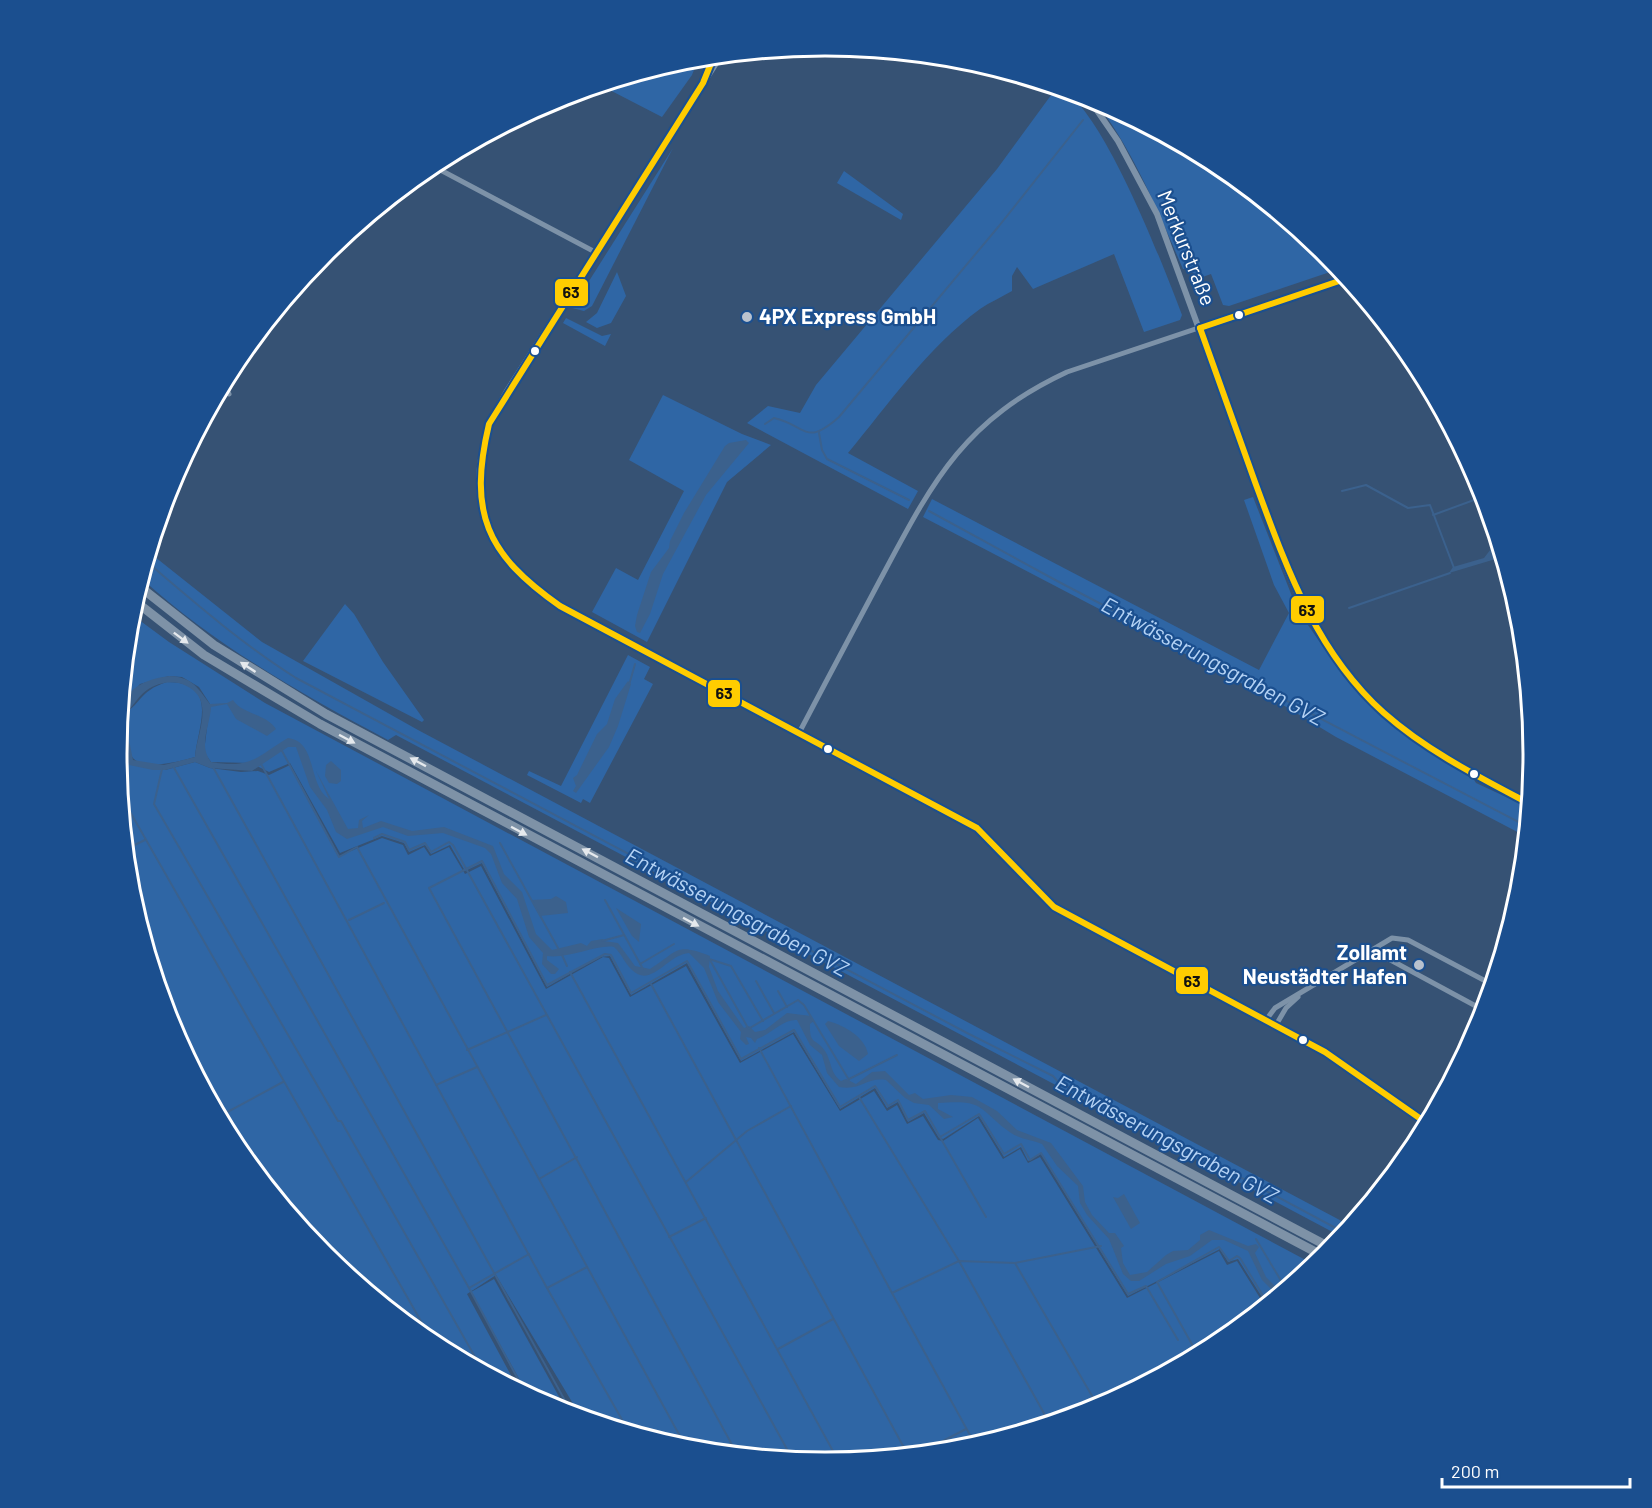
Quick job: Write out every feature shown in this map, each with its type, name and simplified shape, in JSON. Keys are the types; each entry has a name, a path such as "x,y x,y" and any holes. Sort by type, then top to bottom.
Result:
{"highway":[{"path":"147,591 214,645 326,714 1324,1244"},
{"path":"143,608 204,655 320,724 1316,1252"}],"street":[{"path":"716,64 489,423 481,452 479,489 491,534 508,563 536,591 977,828 1054,907 1344,1063 1404,1112 1420,1120"},
{"path":"703,83 710,65"},
{"name":"Merkurstraße","path":"1097,111 1118,141 1145,190 1200,328 1287,570 1301,604 1327,650 1359,690 1402,729 1450,761 1523,800"},
{"path":"442,171 595,252"},
{"path":"799,733 924,499 963,445 1005,408 1048,381 1110,357 1340,281"},
{"path":"1266,1020 1275,1008 1392,938 1400,937 1486,981"},
{"path":"1372,950 1477,1006"},
{"path":"1276,1025 1286,1008 1304,992"}],"shaded area":[{"path":"695,68 692,75 662,117 610,90 645,79"},
{"path":"1052,93 1077,103 1111,153 1129,189 1182,315 1180,320 1144,332 1114,254 1033,289 1017,267 1012,276 1012,291 980,309 943,341 910,377 848,453 918,491 908,509 747,423 768,406 800,413 816,385 997,169"},
{"path":"1105,114 1135,128 1214,173 1287,229 1330,272 1229,306 1223,305 1211,274 1200,278 1187,269 1183,269 1132,158"},
{"path":"673,148 592,306 584,311 572,308"},
{"path":"844,171 903,214 901,220 837,183"},
{"path":"617,272 626,296 611,323 597,328 586,322 597,313"},
{"path":"566,318 602,336 611,334 605,346 563,323"},
{"path":"663,395 742,434 771,445 727,482 647,642 592,612 616,568 638,580 684,491 629,460"},
{"path":"746,440 749,443 706,495 663,574 650,614 640,633 637,632 635,626 637,615 651,572 669,548 670,541 684,513 725,446"},
{"path":"1253,497 1297,609 1343,676 1361,697 1402,733 1473,778 1476,783 1523,805 1520,833 1336,737 1283,705 923,517 932,499 1259,670 1289,613 1274,585 1244,500"},
{"path":"1493,547 1496,559 1449,573 1453,567 1484,558"},
{"path":"156,558 262,642 418,730 1344,1222 1334,1233 396,735 388,740 260,667 199,626 148,585"},
{"path":"345,604 354,614 383,662 424,720 422,722 303,661"},
{"path":"140,621 169,642 265,703 1307,1261 1263,1298 1238,1259 1228,1262 1220,1249 1128,1296 1041,1154 1028,1161 1021,1147 1004,1157 979,1116 943,1139 939,1138 924,1113 908,1122 898,1102 887,1108 875,1088 840,1109 794,1032 741,1061 687,963 631,995 610,956 599,957 547,987 482,863 465,871 450,845 431,854 425,845 409,852 404,843 382,836 340,853 290,763 269,772 251,763 211,762 204,752 210,704 199,687 182,677 169,676 140,684 130,696"},
{"path":"628,655 650,667 644,679 653,684 590,803 583,799 581,803 527,775 529,771 561,786"},
{"path":"169,676 183,678 197,688 210,704 227,703 233,700 243,709 272,724 276,729 267,736 236,719 227,704 211,707 205,749 211,762 236,764 245,762 253,760 288,738 297,741 308,755 322,792 329,799 316,771 348,829 358,828 359,820 369,815 362,821 363,828 381,821 412,831 444,827 493,846 504,874 522,892 536,934 552,950 581,943 587,946 591,941 603,939 618,943 635,966 650,969 683,949 710,956 709,967 718,991 744,1028 749,1026 755,1032 765,1030 787,1013 811,1016 814,1021 810,1024 812,1039 825,1051 833,1071 841,1081 846,1079 856,1084 872,1072 885,1071 909,1095 915,1093 923,1099 951,1095 972,1097 997,1111 1017,1130 1051,1143 1083,1186 1085,1202 1092,1215 1109,1233 1115,1233 1124,1246 1121,1248 1123,1263 1130,1275 1147,1272 1173,1251 1188,1250 1200,1240 1200,1235 1209,1230 1248,1246 1256,1244 1259,1247 1255,1253 1266,1277 1276,1287 1273,1291 1262,1280 1248,1251 1224,1240 1212,1240 1190,1256 1166,1264 1139,1281 1131,1281 1123,1274 1109,1239 1087,1215 1080,1203 1078,1186 1057,1166 1042,1144 1011,1133 974,1104 938,1103 938,1109 953,1117 944,1119 929,1105 914,1103 905,1098 886,1080 873,1080 847,1088 839,1087 827,1073 822,1055 810,1045 797,1020 782,1024 757,1039 755,1043 751,1038 746,1037 749,1044 746,1045 740,1039 741,1032 718,1002 704,968 689,953 681,955 646,975 639,975 632,970 614,947 547,956 547,960 559,969 555,974 551,974 542,964 543,953 529,937 517,899 502,883 491,854 485,848 443,833 408,836 383,827 347,839 336,832 327,810 310,787 296,747 288,747 252,771 210,768 195,762 165,770 129,765 128,740 133,760 164,765 195,757 202,706 193,690 178,683 160,684 143,693 129,710 130,693 152,680"},
{"path":"628,681 631,684 609,747 576,793 573,791 576,786 573,778 577,775 597,734 607,724 615,699"},
{"path":"167,682 184,684 194,690 200,698 201,721 195,757 151,765 136,760 131,755 128,741 129,710 145,694"},
{"path":"127,760 165,770 195,762 210,768 241,772 258,771 269,775 290,765 339,856 382,838 403,845 408,855 424,847 430,856 449,847 465,874 481,866 546,989 603,957 609,958 630,997 686,966 740,1063 793,1034 840,1111 874,1091 887,1111 897,1105 907,1124 923,1116 938,1140 943,1141 978,1118 1003,1159 1020,1149 1028,1163 1040,1157 1127,1298 1219,1251 1227,1265 1237,1261 1261,1300 1214,1335 1175,1359 1093,1399 1051,1415 1007,1429 917,1447 826,1452 735,1447 690,1439 645,1429 574,1405 496,1275 467,1294 512,1377 438,1335 365,1279 301,1215 245,1142 200,1063 181,1021 151,935 133,845"},
{"path":"331,761 341,770 341,781 337,784 329,783 325,776 326,765"},
{"path":"556,896 566,902 568,913 540,916 531,900 551,899"},
{"path":"616,908 641,924 639,942 632,936"},
{"path":"828,1021 858,1037 868,1054 859,1061 839,1046 825,1024"},
{"path":"1124,1194 1140,1223 1131,1229 1113,1197 1118,1198"},
{"path":"494,1279 561,1400 521,1382 471,1292"}],"waterway":[{"path":"765,424 774,418 812,433 828,426 839,417 999,226 1083,120"},
{"name":"Entwässerungsgraben GVZ","path":"819,433 822,450 827,459 909,500"},
{"path":"1342,491 1366,485 1408,508 1430,505 1454,568"},
{"path":"1433,515 1476,499"},
{"name":"Entwässerungsgraben GVZ","path":"929,511 1059,582 1521,823"},
{"name":"Entwässerungsgraben GVZ","path":"153,567 238,637 296,678 967,1033 1053,1076 1059,1083 1092,1098 1338,1229"},
{"path":"1349,608 1450,573"},
{"path":"629,685 635,664"},
{"path":"281,749 339,857 357,847 680,1437"},
{"path":"261,764 547,1288 623,1422"},
{"path":"173,766 469,1288 519,1381"},
{"path":"213,767 565,1401"},
{"path":"162,769 154,804 338,1121 341,1121 476,1358"},
{"path":"130,812 422,1324"},
{"path":"374,838 382,834 405,842 409,850 425,843 431,852 449,842 453,845 788,1451"},
{"path":"133,846 145,840"},
{"path":"500,843 558,948"},
{"path":"733,1447 429,888 482,861 547,985 605,954 611,955 631,993 687,961 741,1059 794,1030 840,1107 875,1086 888,1106 898,1100 908,1120 925,1111 986,1217"},
{"path":"605,900 643,969"},
{"path":"349,920 384,903"},
{"path":"602,941 624,935"},
{"path":"640,964 674,944"},
{"path":"562,955 567,966"},
{"path":"709,959 731,966 763,1021"},
{"path":"710,960 748,1028"},
{"path":"570,972 833,1452"},
{"path":"756,981 774,1013"},
{"path":"651,984 904,1448"},
{"path":"778,991 787,1007"},
{"path":"748,1029 798,1000 804,1005 849,1080"},
{"path":"467,1050 546,1015"},
{"path":"759,1048 892,1293"},
{"path":"849,1079 897,1055"},
{"path":"436,1085 477,1067"},
{"path":"227,1112 283,1082"},
{"path":"859,1097 959,1261 1046,1417"},
{"path":"686,1182 747,1131 791,1106"},
{"path":"940,1137 979,1114 1004,1154 1021,1144 1030,1160 1041,1153 1128,1294 1146,1286 1178,1340"},
{"path":"539,1179 577,1157"},
{"path":"669,1237 706,1218"},
{"path":"1256,1239 1282,1283"},
{"path":"971,1437 892,1293 959,1261 1015,1263 1101,1246"},
{"path":"1194,1347 1157,1282 1219,1247 1229,1261 1237,1256 1240,1258 1264,1297"},
{"path":"469,1288 529,1254"},
{"path":"1015,1263 1094,1399"},
{"path":"547,1288 587,1267"},
{"path":"778,1349 833,1319"},
{"path":"939,1443 966,1429"}],"transit line":[{"name":"63","path":"710,65 703,83 489,424 481,483 483,507 489,529 499,549 535,587 560,606 977,828 1054,907 1325,1052 1421,1119"},
{"name":"63","path":"1200,328 1340,281"},
{"name":"63","path":"1200,328 1291,576 1305,606 1339,663 1360,689 1401,727 1454,763 1523,800"}],"place":[{"name":"4PX Express GmbH","path":"747,317"},
{"name":"Zollamt Neustädter Hafen","path":"1419,965"}]}
